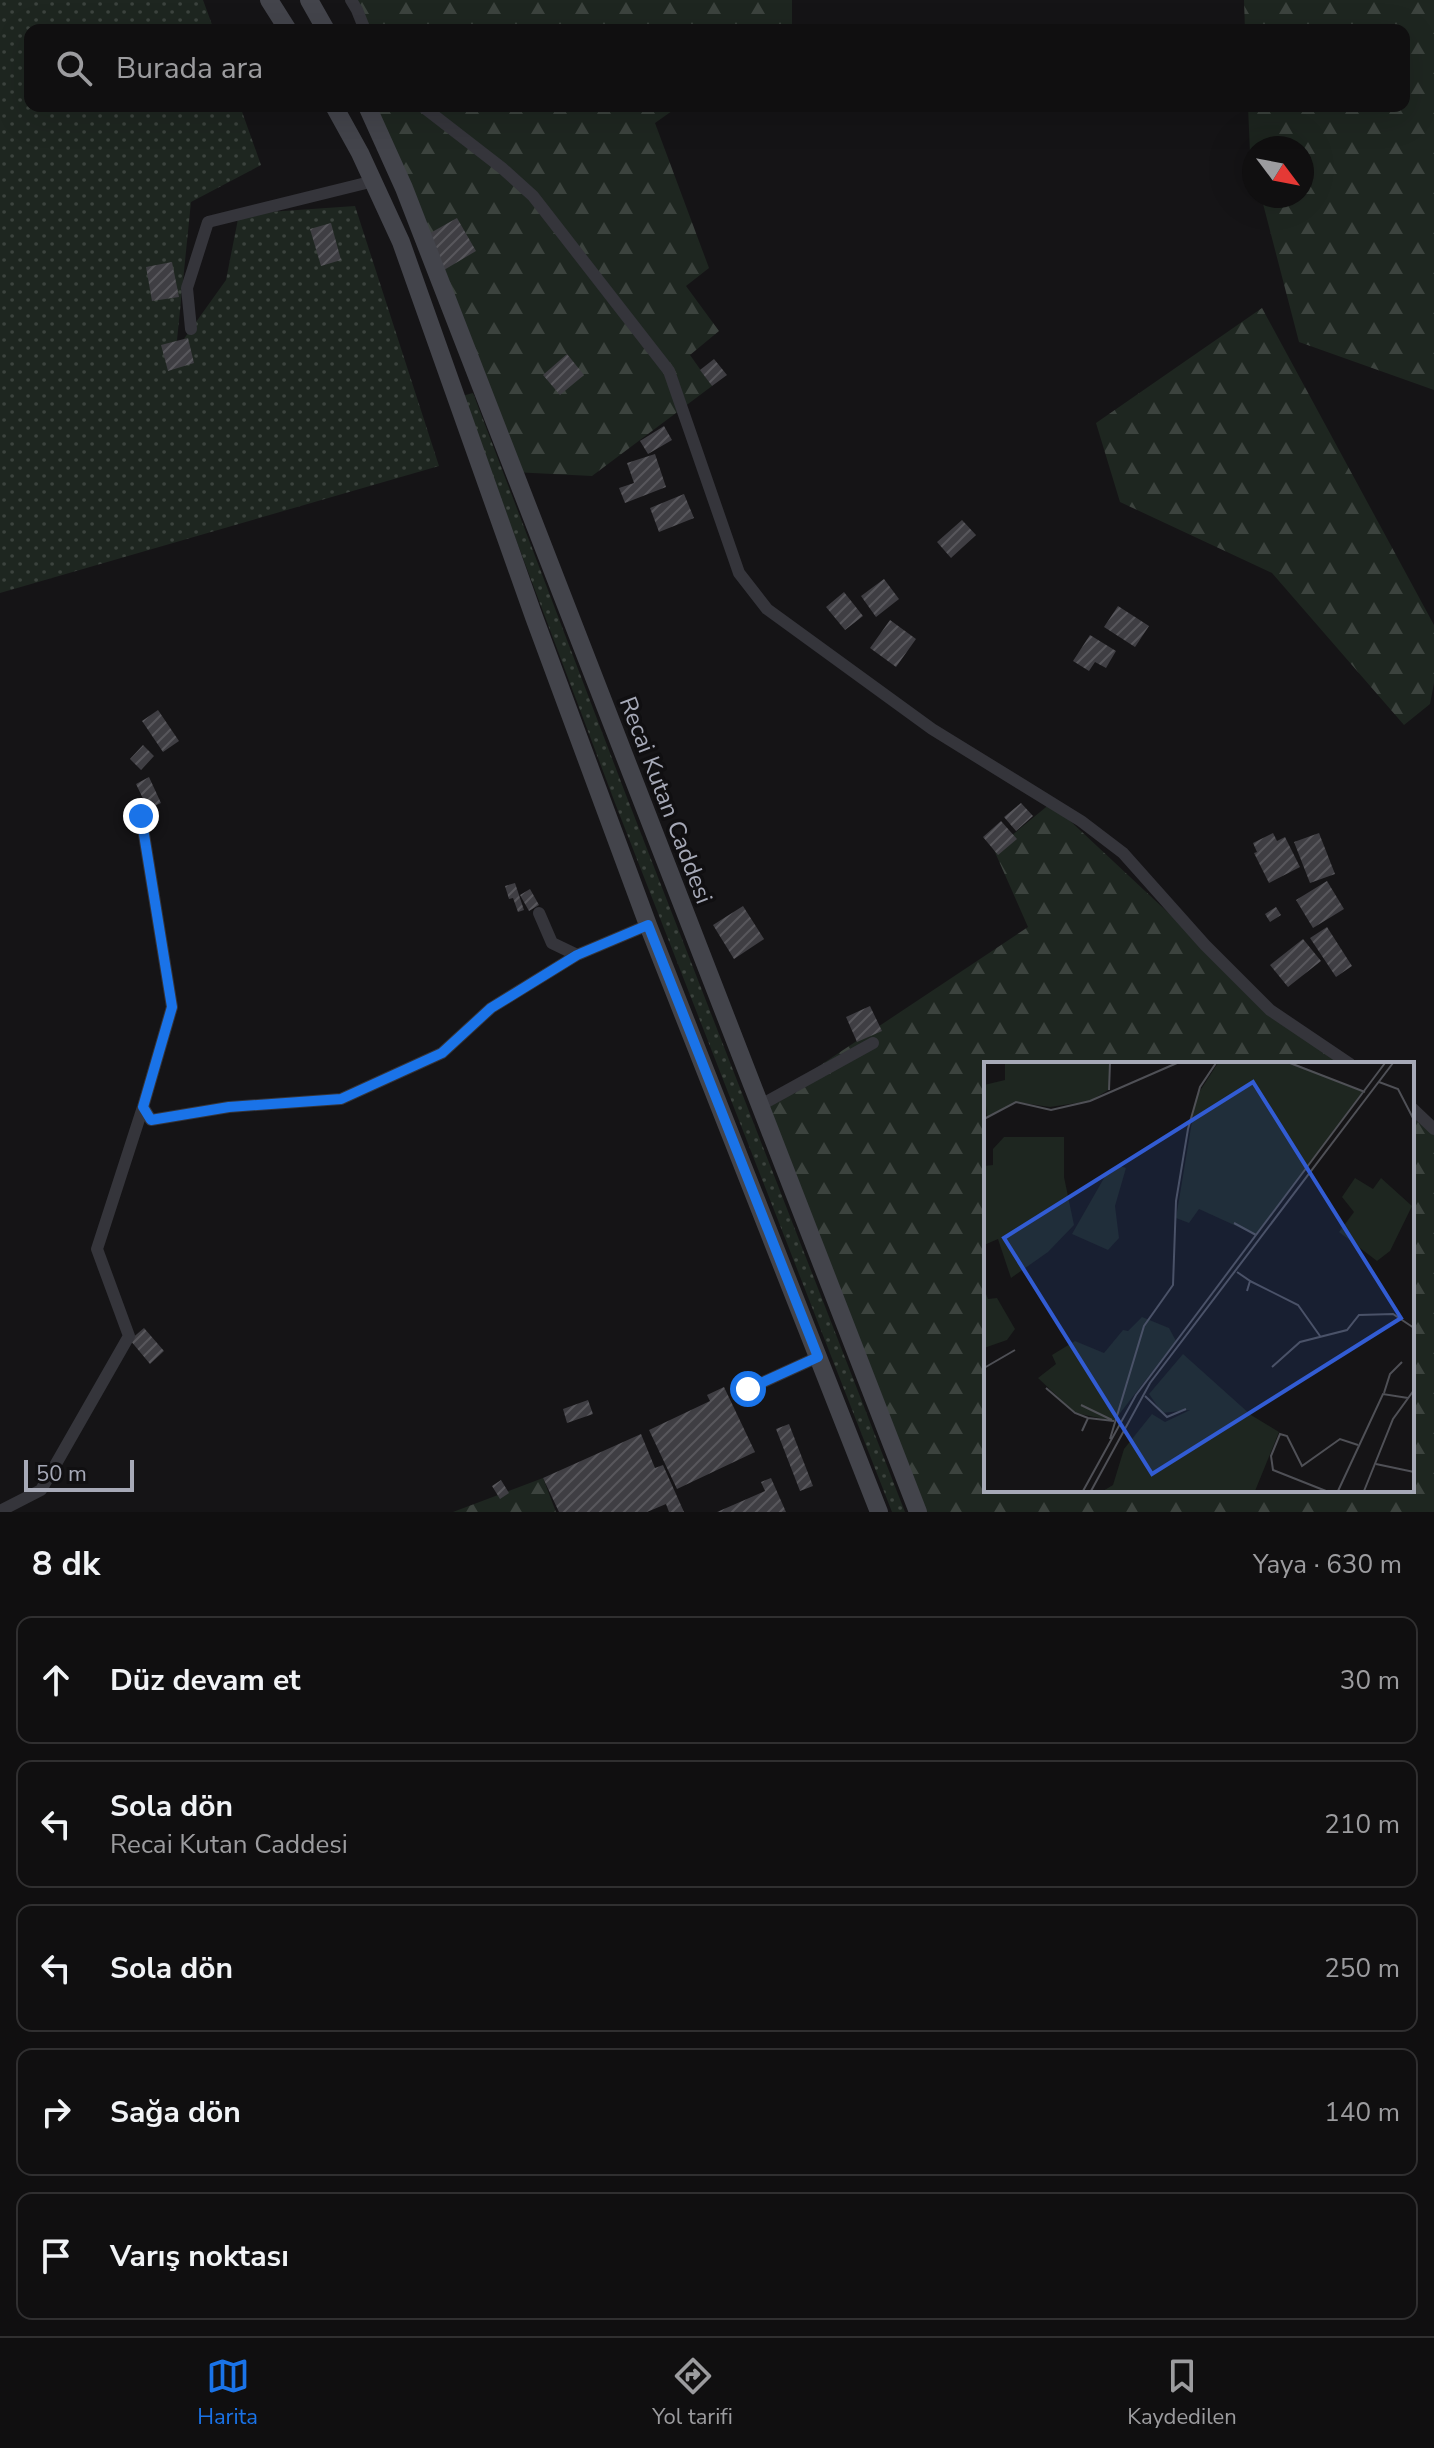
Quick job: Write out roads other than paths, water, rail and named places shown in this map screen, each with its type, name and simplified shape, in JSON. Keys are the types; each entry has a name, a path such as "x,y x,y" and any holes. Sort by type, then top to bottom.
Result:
{"main road":[{"path":"269,0 284,24"},
{"path":"309,0 323,24"},
{"path":"337,112 374,181 401,242 528,602 648,925 879,1512"},
{"name":"Recai Kutan Caddesi","path":"370,112 404,188 918,1512"}],"street":[{"path":"351,0 363,24"},
{"path":"430,112 533,196 669,371 739,573 767,609 932,729 1081,821 1123,853 1205,945 1270,1010 1347,1062"},
{"path":"191,329 187,288 208,222 374,181"},
{"path":"0,1511 41,1490 129,1336 97,1249 172,1007 141,816"},
{"path":"539,913 552,943 577,955"},
{"path":"143,1107 151,1120 229,1107 341,1099 442,1053 491,1008 577,955 648,925"},
{"path":"759,1106 873,1043"},
{"path":"1414,1110 1434,1129"},
{"path":"748,1389 818,1357"}]}
